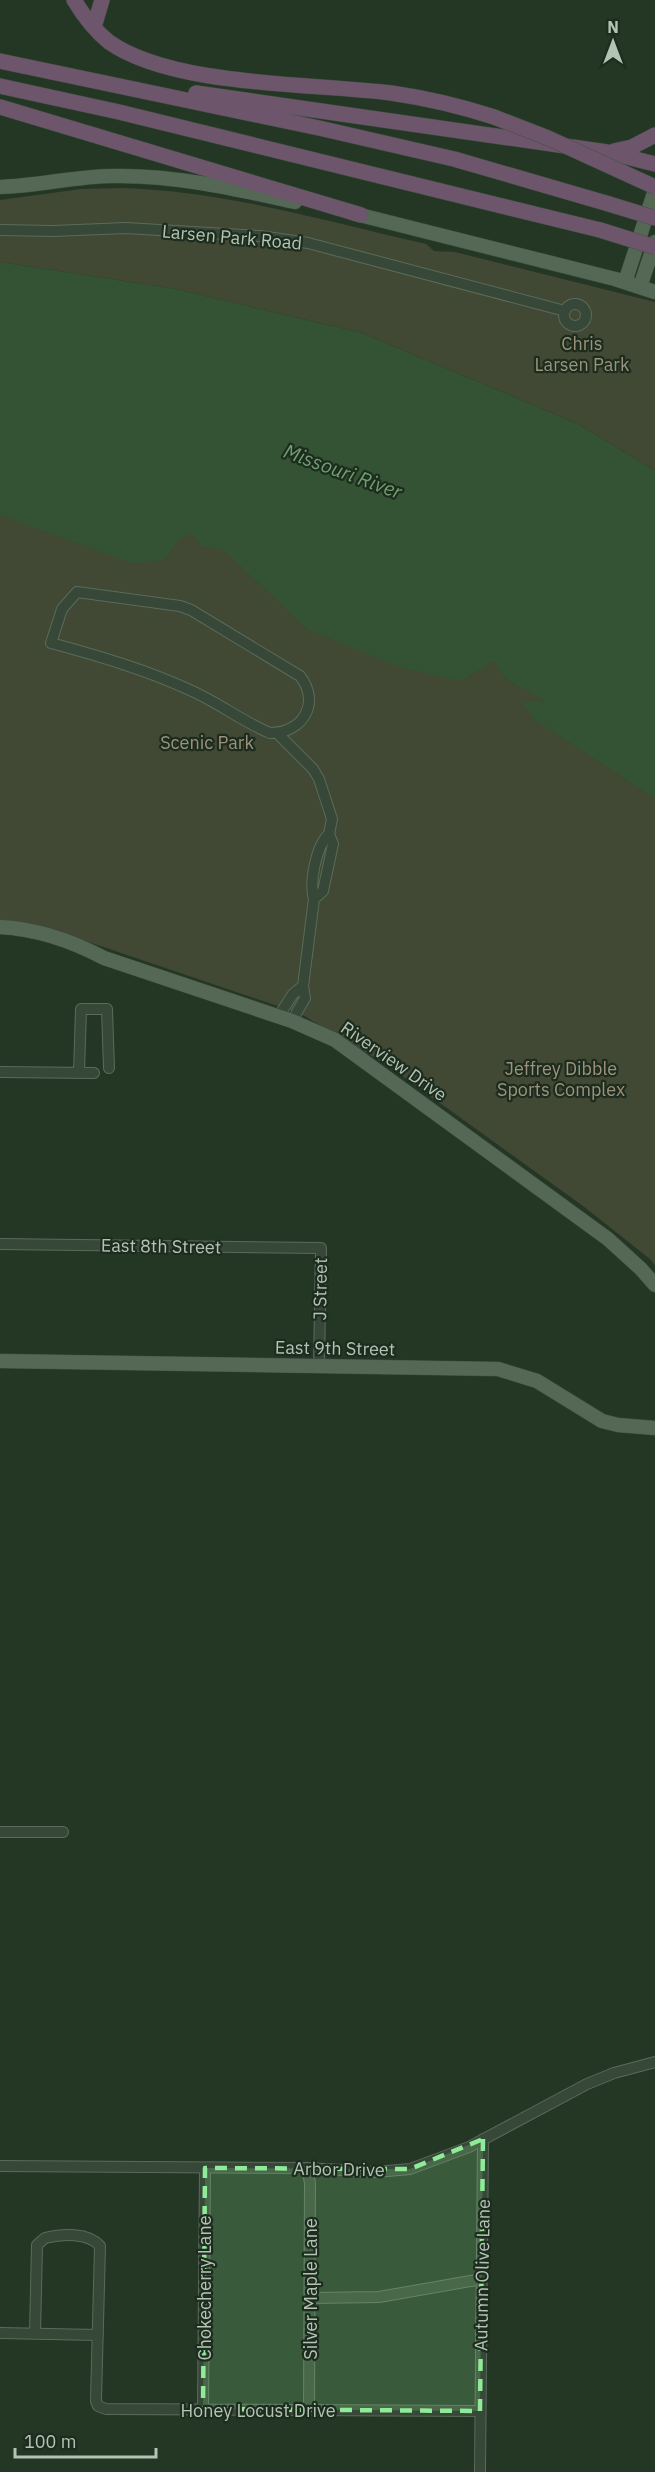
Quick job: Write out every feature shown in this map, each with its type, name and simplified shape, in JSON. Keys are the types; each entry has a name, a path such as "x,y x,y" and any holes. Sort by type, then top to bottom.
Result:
{"highway":[{"path":"74,0 94,27 109,42 162,66 214,76 390,93 460,106 548,138 655,188"},
{"path":"94,27 102,0"},
{"path":"0,61 319,128 442,157 655,218"},
{"path":"53,72 607,152 655,164"},
{"path":"0,86 119,112 655,245"},
{"path":"0,107 361,215"},
{"path":"607,152 632,147 655,135"}],"main road":[{"path":"0,187 24,187 94,177 160,177 361,215 625,282 655,292"},
{"path":"625,282 655,188"},
{"path":"640,287 655,245"},
{"name":"Riverview Drive","path":"0,927 45,934 83,947 104,958 292,1021 335,1040 608,1239 655,1285"},
{"name":"East 9th Street","path":"0,1361 498,1369 537,1381 602,1421 618,1425 655,1428"}],"street":[{"name":"Larsen Park Road","path":"0,230 53,231 126,228 274,238 308,243 564,311"},
{"path":"277,733 291,730 299,724 308,711 306,684 287,666 191,610 180,606 77,592 62,609 51,643 118,662 162,678 209,699 261,729 277,733 313,769 319,779 332,819 329,834 333,844 323,891 314,899 303,986 305,998 292,1021"},
{"path":"278,1017 293,994 303,986"},
{"path":"79,1073 81,1008 107,1008 109,1068"},
{"path":"0,1072 94,1073"},
{"name":"East 8th Street","path":"0,1244 321,1248"},
{"name":"J Street","path":"319,1365 321,1248"},
{"path":"0,1832 63,1832"},
{"name":"Arbor Drive","path":"0,2166 307,2168 376,2172 410,2169 453,2155 587,2084 614,2073 655,2062"},
{"name":"Autumn Olive Lane","path":"480,2472 483,2139"},
{"name":"Chokecherry Lane","path":"203,2409 205,2168"},
{"name":"Silver Maple Lane","path":"307,2168 310,2183 309,2410"},
{"path":"0,2333 35,2334 98,2335 100,2246 91,2238 81,2236 45,2238 37,2245 35,2334"},
{"path":"310,2298 379,2297 482,2280"},
{"name":"Honey Locust Drive","path":"98,2335 98,2406 115,2411 480,2410"}],"highlighted area":[{"path":"483,2139 480,2411 203,2409 205,2168 410,2169"}],"green space":[{"name":"Chris Larsen Park","path":"81,189 161,190 275,208 426,244 434,251 455,252 655,302 655,471 578,424 362,333 176,289 0,262 0,200"},
{"name":"Scenic Park","path":"0,469 451,597 655,735 655,1266 650,1259 583,1206 390,1067 301,1014 71,936 0,922"}],"water":[{"name":"Missouri River","path":"0,262 176,289 362,333 578,424 655,471 655,798 535,720 521,701 546,702 505,678 494,661 460,681 399,667 307,629 224,550 202,546 192,533 179,539 164,560 132,563 0,515"}],"park label":[{"name":"Jeffrey Dibble Sports Complex","path":"561,1078"}]}
